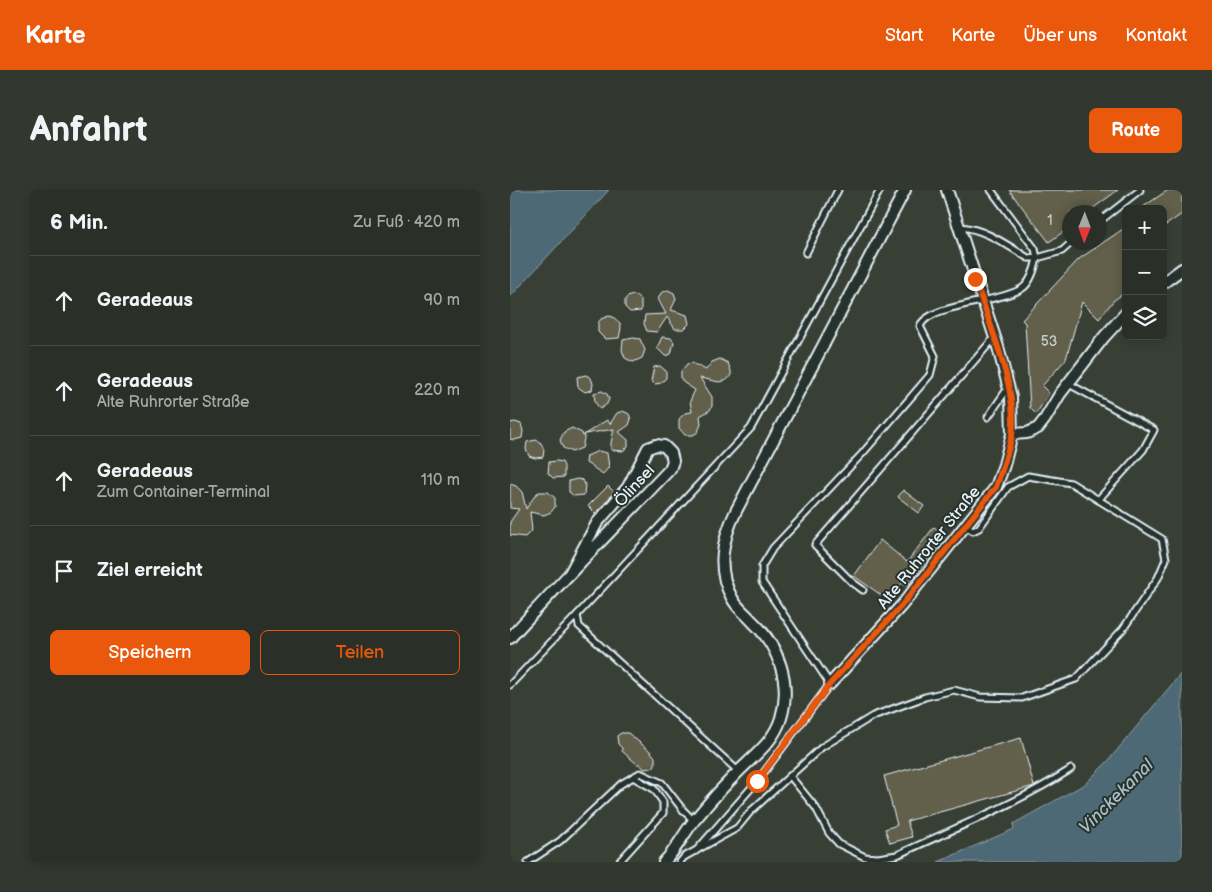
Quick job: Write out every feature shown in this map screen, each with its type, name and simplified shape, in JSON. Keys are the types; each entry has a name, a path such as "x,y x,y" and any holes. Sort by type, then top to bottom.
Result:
{"street":[{"path":"664,862 674,852 694,821 738,771 765,747 772,737 783,708 785,685 779,660 769,640 737,606 726,584 722,569 724,538 736,511 905,190"},
{"name":"Alte Ruhrorter Straße","path":"830,684 902,605 996,487 1012,434 1012,410 1009,388 947,190"},
{"path":"1167,280 1182,269"},
{"path":"1012,434 1027,434 1038,428 1060,394 1104,337 1122,317"},
{"name":"Ölinsel","path":"510,638 570,576 670,468 673,461 671,453 664,446 656,445 648,448 628,488 597,523 570,576"}],"lane":[{"path":"806,253 838,190"},
{"path":"510,685 577,616 751,428 880,190"},
{"path":"696,851 759,779 830,684 762,582 762,566 772,548 862,454 930,375 935,356 920,326 921,322 932,315 1002,296 1023,288 1034,270 1037,258 1035,249 990,190"},
{"path":"1107,216 1140,190"},
{"path":"958,227 969,227 981,231 1028,258 1037,258 1063,250"},
{"path":"863,590 852,582 814,545 994,337"},
{"path":"1069,384 1154,430 1143,450 1098,500"},
{"path":"988,417 1009,388"},
{"path":"680,862 684,857 737,828 751,810 822,748 873,716 925,697 954,690 980,697 1022,698 1076,679 1123,629 1158,578 1166,559 1162,539 1071,483 1028,476 1008,487 979,528 973,531 965,526"},
{"path":"577,616 579,626 738,771"},
{"path":"790,776 816,808 829,834 838,844 865,857 878,858 897,855 1024,796 1048,784 1071,769"},
{"path":"528,862 560,840 621,784 640,773 662,783 694,821"},
{"path":"619,862 663,813 664,802 654,789 633,776"}],"water":[{"path":"510,190 609,190 510,297"},
{"name":"Vinckekanal","path":"1182,672 1182,862 938,862 1014,829 1013,824 1085,784 1108,761"}],"building":[{"path":"1009,190 1118,190 1098,205 1062,205 1062,233 1049,242"},
{"path":"1168,190 1182,190 1182,214 1167,224 1167,205 1146,205"},
{"path":"1122,230 1122,295 1114,300 1099,319 1082,302 1066,359 1042,386 1049,393 1036,414 1030,408 1025,323 1022,320 1079,259 1092,250 1107,250 1107,240"},
{"path":"668,290 674,293 676,299 671,310 687,315 689,324 684,329 675,329 667,317 657,332 647,331 644,324 645,315 666,314 658,299 661,293"},
{"path":"633,295 641,300 641,311 630,312 625,307 627,297"},
{"path":"609,316 620,323 619,338 605,339 598,332 598,323 601,319"},
{"path":"662,337 671,338 674,342 671,354 665,356 657,348"},
{"path":"640,339 645,350 642,358 633,362 625,358 622,350 623,340"},
{"path":"720,359 728,363 731,375 727,380 719,382 700,378 712,397 712,406 710,410 700,416 701,424 698,432 693,435 685,435 679,428 679,419 685,413 692,412 690,401 695,390 681,379 681,371 687,364 692,363 706,370 712,362"},
{"path":"660,366 666,371 666,378 661,383 655,384 651,381 654,367"},
{"path":"586,375 591,378 593,384 592,390 585,392 578,387 577,377"},
{"path":"602,391 607,394 609,399 607,404 600,409 595,402 594,393"},
{"path":"623,411 629,414 631,419 629,425 619,432 628,440 628,446 623,451 611,450 614,429 585,434 607,420 610,424 617,413"},
{"path":"510,423 521,424 523,431 522,438 514,440 510,439"},
{"path":"572,428 582,433 583,436 585,434 582,448 572,452 563,448 560,440 564,432"},
{"path":"536,440 541,443 544,450 543,457 535,458 529,456 526,449 527,442"},
{"path":"598,451 607,453 609,467 603,474 586,463 587,456"},
{"path":"549,462 562,462 564,466 564,477 553,478 548,473"},
{"path":"582,480 585,484 584,495 574,496 569,492 569,481"},
{"path":"510,484 516,486 522,492 526,509 539,492 548,492 555,498 555,507 551,512 544,515 530,512 532,530 525,537 510,535 510,522 519,509 510,508"},
{"path":"608,486 614,492 596,514 588,506"},
{"path":"903,490 924,506 919,513 898,497"},
{"path":"934,527 945,536 907,587 902,583 888,600 854,576 880,540 907,562"},
{"path":"621,733 628,733 650,751 655,757 655,765 652,768 644,769 622,751 618,744 617,736"},
{"path":"1021,738 1034,786 907,821 912,837 890,843 885,829 897,825 884,776"}],"route":[{"path":"757,781 830,684 902,605 996,487 1012,434 1011,397 998,347 975,279"}]}
